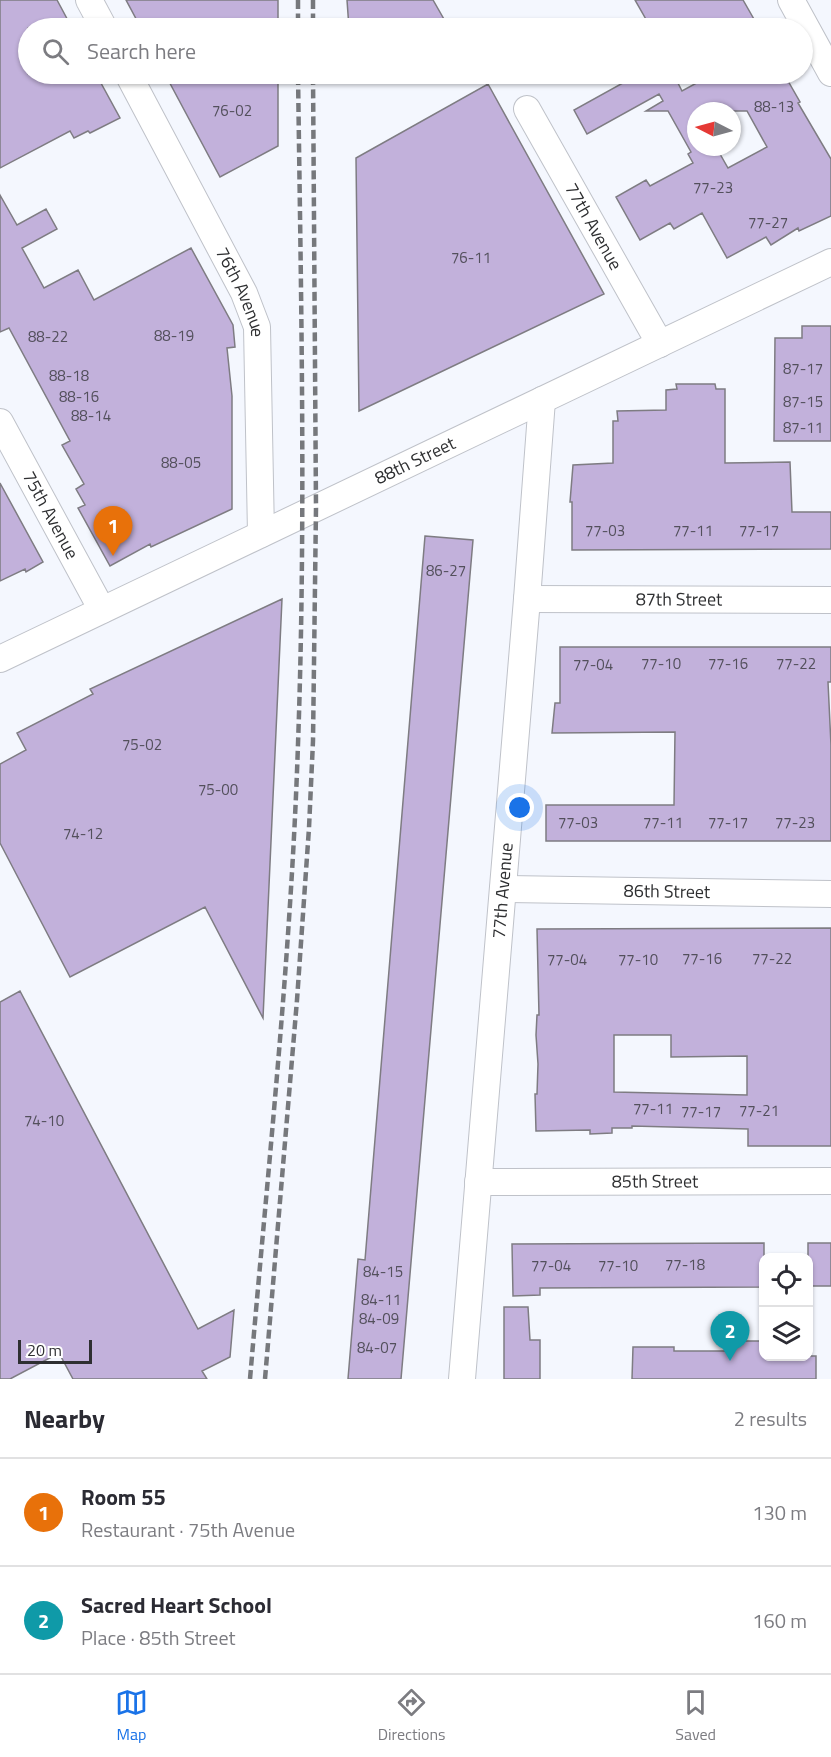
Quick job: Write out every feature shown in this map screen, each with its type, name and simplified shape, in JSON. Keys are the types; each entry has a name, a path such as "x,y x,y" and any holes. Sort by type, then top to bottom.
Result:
{"street":[{"path":"89,0 99,18"},
{"path":"791,0 801,18"},
{"path":"813,40 831,73"},
{"name":"76th Avenue","path":"133,84 244,293 256,327 261,534"},
{"name":"77th Avenue","path":"527,109 660,344"},
{"name":"88th Street","path":"0,659 831,262"},
{"name":"77th Avenue","path":"462,1379 542,400"},
{"name":"75th Avenue","path":"0,422 102,610"},
{"name":"87th Street","path":"527,598 831,600"},
{"name":"86th Street","path":"503,890 831,894"},
{"name":"85th Street","path":"478,1182 831,1181"}],"building":[{"path":"0,0 57,0 67,18 18,18 18,84 101,84 120,118 74,138 70,131 0,168"},
{"path":"126,0 278,0 278,18 136,18"},
{"path":"347,0 433,0 443,18 348,18"},
{"path":"635,0 743,0 753,18 645,18"},
{"path":"170,84 278,84 278,146 220,177"},
{"path":"488,84 604,294 359,411 356,158"},
{"path":"621,84 678,84 682,91 695,84 790,84 800,102 798,103 831,159 831,216 799,231 798,228 771,245 766,237 727,258 702,213 674,229 670,223 640,240 616,197 646,180 650,186 693,163 689,156 721,156 728,168 767,147 747,111 741,111 741,102 687,102 687,145 668,111 646,111 663,101 659,94 587,134 574,110"},
{"path":"0,195 17,225 46,209 57,229 22,248 44,288 78,270 94,300 191,248 233,325 235,347 227,348 232,396 232,509 151,547 150,544 110,566 78,508 85,505 76,489 84,484 62,445 70,441 9,328 0,332"},
{"path":"802,326 831,326 831,441 774,441 775,338 802,338"},
{"path":"676,384 715,384 716,389 725,389 725,463 790,462 792,512 831,512 831,549 572,550 572,502 570,502 573,465 613,463 613,421 618,421 617,411 666,410 666,390 677,389"},
{"path":"0,483 43,562 26,572 25,569 0,581"},
{"path":"425,536 473,540 401,1379 348,1379 358,1259 365,1260"},
{"path":"282,599 263,1018 205,907 70,977 0,843 0,764 26,750 17,733 93,694 90,689"},
{"path":"560,647 831,647 831,682 828,682 831,745 831,841 546,841 546,805 674,805 675,732 552,733 555,703 560,703"},
{"path":"831,928 831,1146 748,1146 748,1129 632,1126 632,1128 612,1128 612,1133 590,1134 590,1130 536,1131 535,1094 537,1094 538,1064 536,1035 537,1015 539,1015 537,929","holes":["614,1035 671,1035 671,1057 747,1056 747,1095 614,1092"]},
{"path":"20,991 198,1329 234,1310 230,1357 202,1371 207,1379 73,1379 59,1353 10,1379 0,1379 0,1002"},
{"path":"764,1243 764,1253 759,1253 759,1287 540,1288 540,1295 513,1296 512,1244"},
{"path":"808,1243 831,1243 831,1286 813,1286 813,1253 808,1253"},
{"path":"504,1307 528,1307 530,1340 540,1340 540,1379 504,1379"},
{"path":"734,1341 759,1341 759,1361 813,1361 813,1356 816,1356 816,1379 632,1379 633,1347 674,1347 674,1351 734,1351"}],"railway":[{"path":"298,0 298,18"},
{"path":"313,0 313,18"},
{"path":"250,1379 290,903 298,744 302,492 298,84"},
{"path":"265,1379 297,1000 313,741 316,508 313,84"}],"place":[{"name":"Room 55","path":"113,556"},
{"name":"Sacred Heart School","path":"730,1361"}]}
